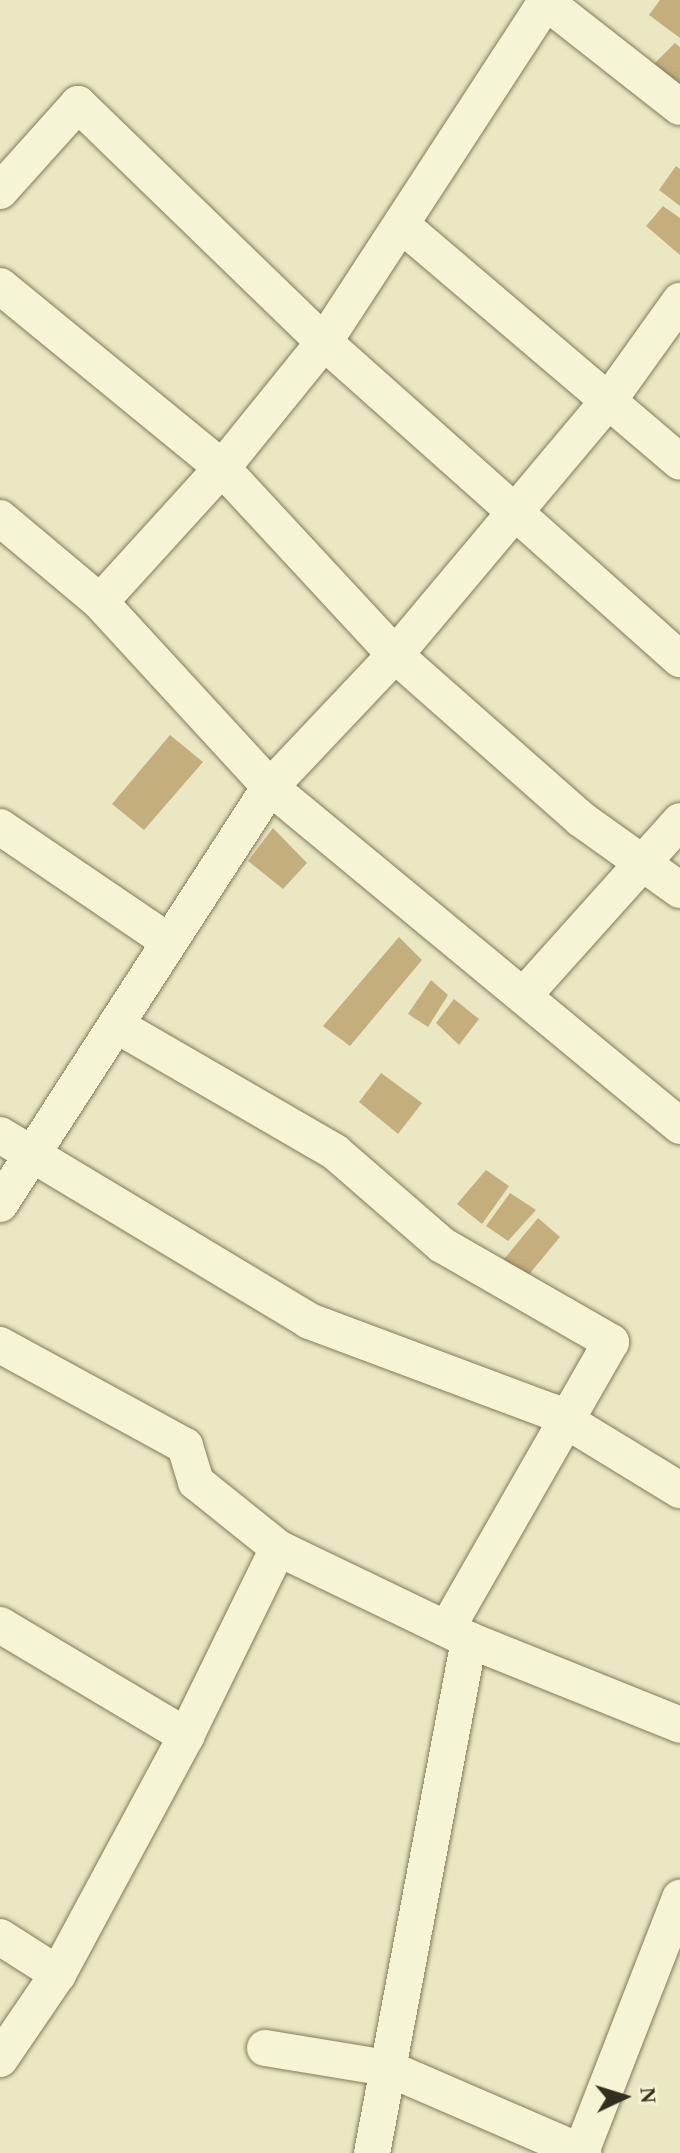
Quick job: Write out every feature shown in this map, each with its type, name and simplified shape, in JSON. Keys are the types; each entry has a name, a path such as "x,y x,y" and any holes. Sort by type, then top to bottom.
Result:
{"street":[{"path":"100,602 222,468 324,342 404,227 547,1 680,107"},
{"path":"0,191 78,104 324,342 680,659"},
{"path":"404,227 680,462"},
{"path":"0,286 222,468 395,655 581,819 680,890"},
{"path":"0,1204 14,1144 116,1025 270,787 395,655 513,510 609,400 677,313"},
{"path":"0,518 100,602 270,787 525,994 680,1126"},
{"path":"525,994 680,821"},
{"path":"0,827 168,941"},
{"path":"116,1025 346,1160 463,1258 608,1337 609,1351 568,1422 458,1634 428,1874 372,2153"},
{"path":"14,1144 309,1321 568,1422 680,1490"},
{"path":"0,1345 185,1446 196,1482 278,1548 458,1634 680,1725"},
{"path":"0,2059 58,1974 186,1736 278,1548"},
{"path":"0,1625 186,1736"},
{"path":"265,2048 387,2068 582,2152 680,1898"},
{"path":"0,1937 58,1974"}],"building":[{"path":"660,0 680,0 680,38 649,15"},
{"path":"675,43 680,47 680,102 645,73"},
{"path":"676,166 680,169 680,206 659,190"},
{"path":"663,206 680,218 680,255 646,226"},
{"path":"170,735 203,762 144,830 112,804"},
{"path":"273,828 307,863 283,889 248,861"},
{"path":"399,937 422,960 350,1046 323,1026"},
{"path":"431,980 448,995 428,1027 408,1014"},
{"path":"454,999 479,1019 459,1045 436,1023"},
{"path":"381,1073 422,1103 398,1134 359,1102"},
{"path":"486,1170 509,1186 482,1224 457,1204"},
{"path":"510,1193 536,1210 508,1241 486,1226"},
{"path":"538,1218 560,1237 521,1284 500,1264"}]}
